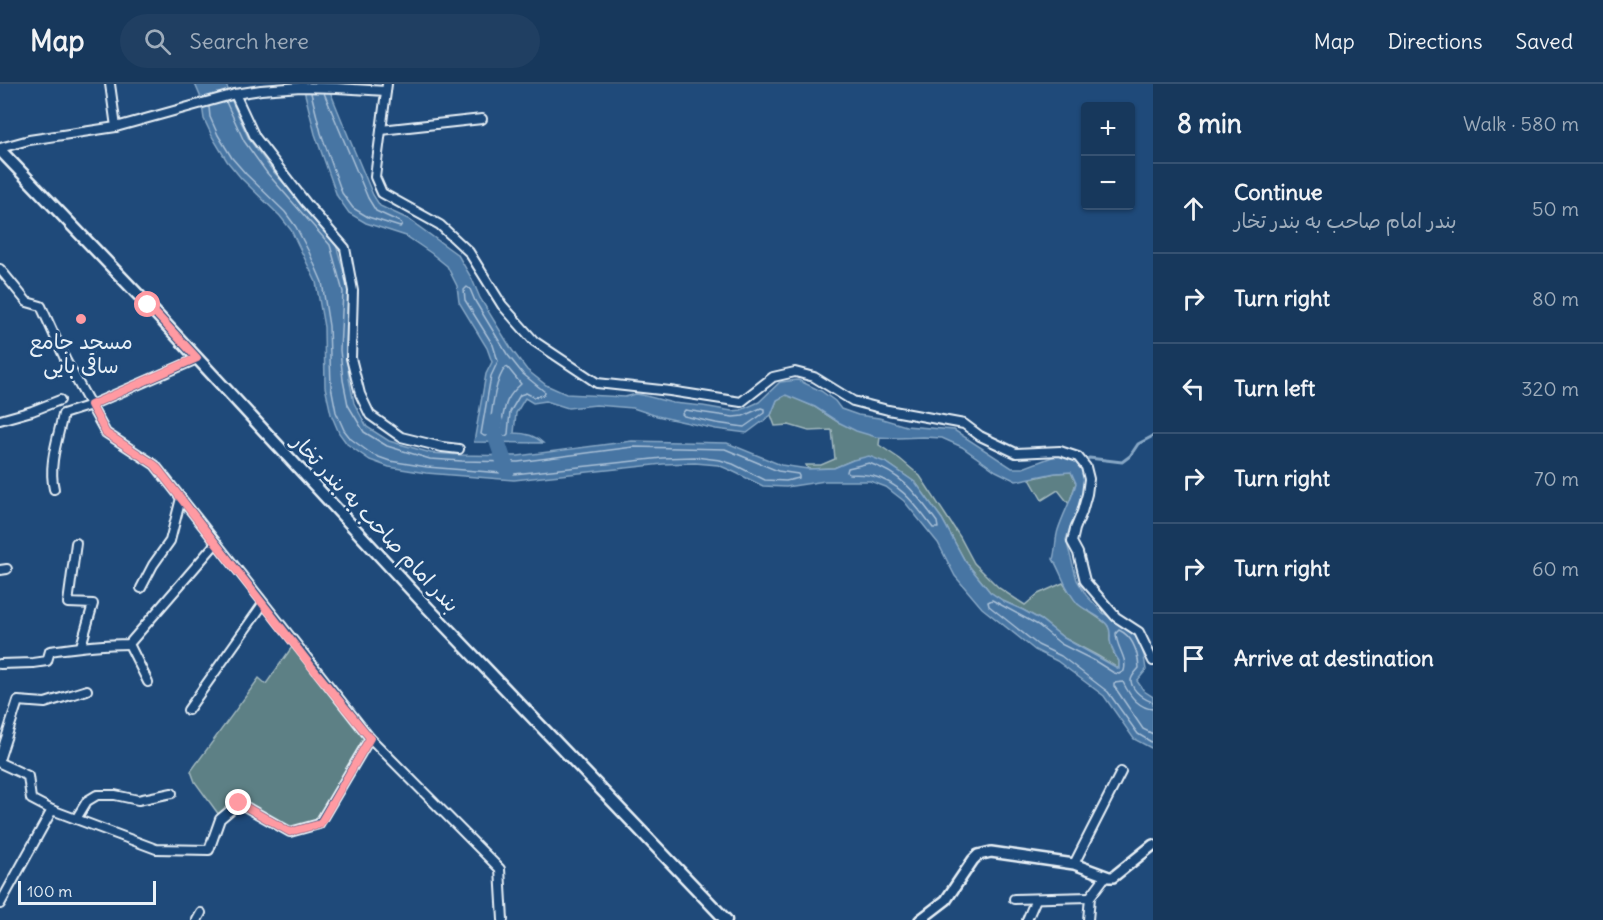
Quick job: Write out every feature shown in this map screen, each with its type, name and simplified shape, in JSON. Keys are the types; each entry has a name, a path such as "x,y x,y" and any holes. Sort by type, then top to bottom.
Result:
{"main road":[{"name":"بندر امام صاحب به بندر تخار","path":"0,149 428,608 726,920"}],"street":[{"path":"110,84 116,127"},
{"path":"0,149 29,140 116,127 235,94 301,87 387,88 375,177 382,193 440,225 469,252 502,305 534,341 597,383 741,402 772,377 795,372 814,377 853,401 964,424 980,436 1016,453 1060,451 1078,457 1086,467 1089,479 1087,494 1072,542 1078,553 1085,581 1116,617 1139,632 1153,661"},
{"path":"235,94 255,137 306,203 345,248 353,291 351,358 360,394 370,415 401,437 459,449"},
{"path":"381,130 482,119"},
{"path":"0,269 27,302 41,306 66,361 106,433 155,465 370,738 500,869 503,920"},
{"path":"54,489 51,479 53,461 63,414 91,405 197,358"},
{"path":"0,420 60,400"},
{"path":"141,588 153,565 170,542 181,498"},
{"path":"76,543 68,603 93,604 81,646"},
{"path":"0,664 47,661 50,651 81,646 129,644 216,543"},
{"path":"188,710 263,604"},
{"path":"129,644 148,682"},
{"path":"0,757 18,701 45,703 87,690"},
{"path":"0,763 27,776 31,799 52,810 156,849 206,851 210,848 220,819 239,803 290,832 320,824 370,738"},
{"path":"1074,864 1121,771"},
{"path":"76,819 87,801 97,795 115,795 138,800 172,793"},
{"path":"0,904 52,810"},
{"path":"920,920 946,900 978,855 991,852 1074,864 1105,877 1113,877 1153,845"},
{"path":"1088,920 1090,897 1105,877"},
{"path":"1014,899 1090,897"},
{"path":"1028,920 1036,898"}],"green space":[{"path":"786,394 815,407 838,422 880,437 879,445 920,476 960,537 974,563 999,588 1025,605 1038,594 1063,583 1078,604 1107,624 1114,654 1119,661 1119,669 1064,638 1041,620 990,592 965,561 942,519 916,483 887,463 853,460 834,468 808,469 806,465 821,465 835,459 832,430 809,431 789,425 775,426 771,415 777,400"},
{"path":"1071,472 1076,483 1069,504 1058,490 1042,500 1030,479 1055,473"},
{"path":"292,647 367,739 319,821 289,829 242,798 222,819 195,782 191,771 259,678 266,684"}],"water":[{"path":"195,84 226,84 249,139 272,170 335,241 349,291 346,350 354,403 367,427 389,441 431,453 518,456 632,441 727,443 781,465 808,469 834,468 869,456 887,463 916,483 942,519 965,561 990,592 1041,620 1064,638 1119,669 1119,661 1111,646 1108,626 1102,619 1078,604 1067,588 1053,559 1058,530 1076,483 1071,472 1016,481 996,471 962,447 942,438 876,437 856,431 815,407 786,395 777,400 771,415 747,433 716,429 657,416 633,408 596,405 568,408 546,401 533,403 525,398 516,413 514,433 530,435 543,443 474,442 486,374 492,362 487,348 459,302 457,286 447,266 406,236 366,223 349,213 337,196 315,134 304,84 327,84 373,195 380,206 408,219 458,255 480,298 512,350 527,370 546,385 566,394 625,397 636,394 673,403 732,411 741,410 759,402 780,382 798,380 821,391 835,401 841,409 858,415 906,426 954,430 1012,468 1023,468 1060,454 1076,460 1083,467 1086,478 1080,511 1071,524 1066,540 1077,580 1086,595 1103,613 1128,628 1139,640 1146,670 1137,681 1144,691 1153,697 1153,749 1134,739 1104,696 1057,661 1035,650 982,608 955,576 938,543 904,501 886,487 870,481 825,481 786,487 763,486 718,465 695,463 663,464 514,480 426,473 389,467 370,460 347,444 339,433 331,414 325,387 324,327 316,282 291,230 227,161 204,119 201,98"}],"waterway":[{"path":"495,422 493,429 507,470"},
{"path":"1083,462 1089,458 1122,462 1130,456 1138,444 1153,436"}],"place":[{"name":"مسجد جامع ساقی بایی","path":"81,319"}],"route":[{"path":"148,305 197,358 91,405 106,433 155,465 311,666 370,738 320,824 290,832 239,803"}]}
